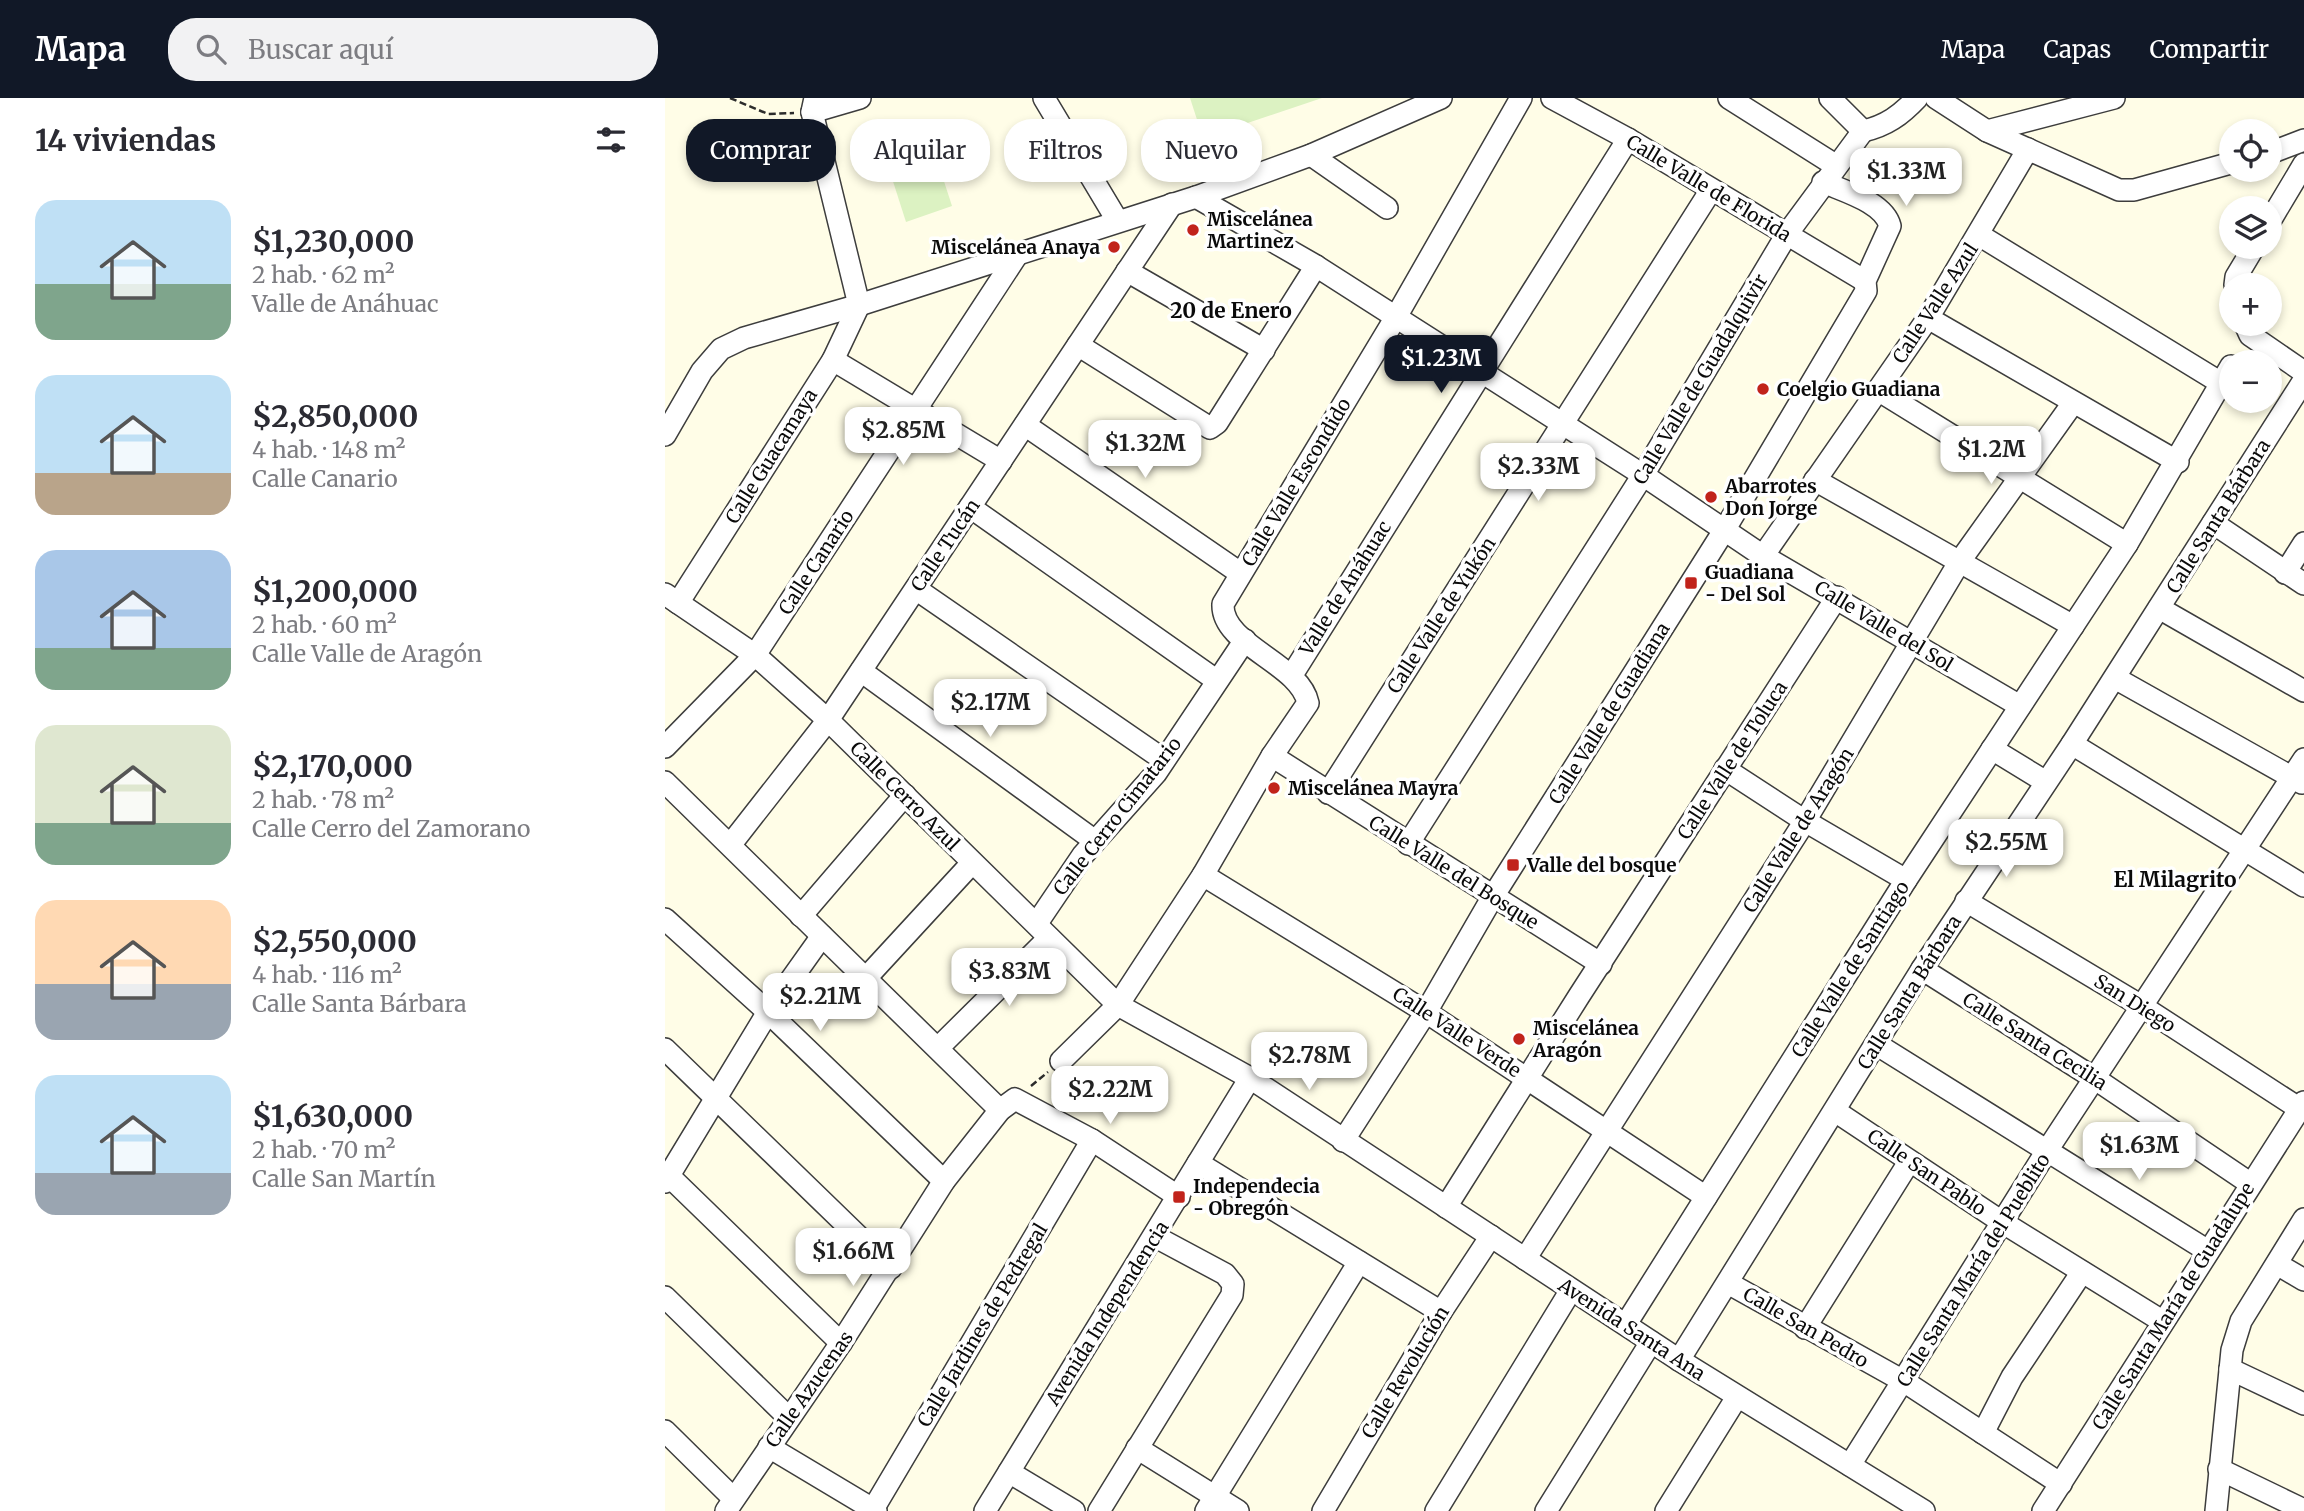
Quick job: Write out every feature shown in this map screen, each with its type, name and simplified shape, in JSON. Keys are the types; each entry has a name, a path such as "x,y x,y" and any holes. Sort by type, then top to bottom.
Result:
{"street":[{"path":"859,305 813,105 860,98"},
{"path":"1044,98 1117,220"},
{"path":"665,435 702,371 721,349 744,338 1017,256 1117,220 1196,197 1311,155 1441,98"},
{"name":"Calle Valle Escondido","path":"1245,640 1223,613 1223,604 1396,317 1521,98"},
{"name":"Calle Valle de Florida","path":"1552,98 1628,139 1865,281"},
{"path":"1730,98 1835,165"},
{"path":"1830,98 1863,131 1881,127 1902,113 1917,98"},
{"path":"1937,98 1987,131 2119,190 2134,190 2219,166"},
{"path":"1987,131 2114,98"},
{"name":"Calle Valle de Guadalquivir","path":"1408,844 1643,475 1787,234 1822,182 1863,131"},
{"name":"Valle de Anáhuac","path":"1061,1060 1118,1004 1203,875 1272,757 1308,703 1305,690 1291,675 1628,139"},
{"path":"2282,148 2304,140"},
{"name":"Calle Valle Azul","path":"1763,556 1928,318 1979,236 2028,149"},
{"path":"1311,155 1387,208"},
{"path":"2282,201 2304,164"},
{"name":"Calle Valle de Guadiana","path":"1343,1141 1426,1012 1492,898 1725,529 1866,291 1865,281 1890,226 1888,219 1884,213 1857,197 1822,182"},
{"name":"Calle Valle de Yukón","path":"1328,793 1711,190"},
{"name":"Calle Valle del Sol","path":"1196,197 1316,266 1563,423 1763,556 2020,706"},
{"name":"Calle Tucán","path":"731,844 828,720 1172,204"},
{"path":"1979,236 2219,365"},
{"name":"Calle Canario","path":"665,747 755,656 1017,256"},
{"path":"1078,345 1210,428 1217,423 1316,266"},
{"path":"1127,271 1264,350"},
{"name":"Calle Guacamaya","path":"671,599 833,359 859,305"},
{"path":"1928,318 2178,461"},
{"path":"2257,336 2304,372"},
{"path":"833,359 1001,461"},
{"name":"Calle Santa Bárbara","path":"1679,1360 1922,969 2115,678 2304,380"},
{"name":"Calle Valle de Santiago","path":"1626,1324 1906,880 2127,544 2219,388"},
{"path":"1878,390 2127,544"},
{"name":"Calle Valle de Aragón","path":"1525,1259 1805,821 1960,561 2021,480 2073,403"},
{"path":"1025,425 1240,573"},
{"path":"1815,480 2073,626"},
{"path":"970,507 1216,680"},
{"path":"2213,523 2295,578 2304,543"},
{"path":"916,589 1164,760"},
{"name":"Calle Valle de Toluca","path":"1446,1208 1837,597"},
{"name":"Calle Cerro Azul","path":"671,599 755,656 828,720 1118,1004 1250,1078"},
{"path":"2159,608 2304,691"},
{"path":"1245,640 1266,659 1291,675"},
{"name":"Calle Cerro Cimatario","path":"939,1047 1043,930 1095,841 1164,760 1245,640"},
{"path":"861,671 1095,841"},
{"path":"2115,678 2298,781"},
{"path":"2072,744 2304,886"},
{"path":"1992,749 2046,782"},
{"name":"Calle Valle del Bosque","path":"1272,757 1492,898 1601,964"},
{"name":"Calle Santa María del Pueblito","path":"1850,1465 1905,1382 2047,1149 2245,850 2298,781 2304,759"},
{"path":"1725,769 1805,821 1906,880"},
{"path":"665,782 939,1047 1008,1105 1092,1140 1179,1197"},
{"path":"801,916 905,795"},
{"path":"866,978 972,863"},
{"name":"Calle Valle Verde","path":"1203,875 1426,1012 1706,1197"},
{"name":"San Diego","path":"1966,901 2302,1106"},
{"path":"665,919 768,1012 944,1181"},
{"path":"822,936 768,1012 717,1100 666,1176 842,1343"},
{"name":"Calle Santa Cecilia","path":"1922,969 2094,1078 2251,1184"},
{"path":"1877,1044 2208,1251"},
{"path":"665,1049 891,1268"},
{"name":"Avenida Santa Ana","path":"1250,1078 1679,1360 1924,1511"},
{"name":"Avenida Independencia","path":"985,1511 1250,1078"},
{"name":"Calle Azucenas","path":"730,1505 842,1343 944,1181 1008,1105"},
{"name":"Calle Santa María de Guadalupe","path":"2043,1511 2162,1321 2302,1106"},
{"name":"Calle San Pablo","path":"1835,1111 2002,1222 2162,1321"},
{"name":"Calle Jardines de Pedregal","path":"873,1510 1092,1140"},
{"path":"1805,1328 1909,1161"},
{"path":"1198,1163 1441,1312"},
{"path":"2216,1511 2230,1369 2241,1321 2304,1219"},
{"path":"1099,1511 1232,1295 1233,1284 1225,1274 1154,1236"},
{"name":"Calle Revolución","path":"1323,1511 1441,1312 1491,1236"},
{"path":"1211,1504 1359,1262"},
{"path":"2277,1264 2304,1280"},
{"path":"1983,1433 2012,1377 2082,1272"},
{"name":"Calle San Pedro","path":"1728,1283 1905,1382 2061,1484"},
{"path":"1436,1511 1571,1290"},
{"path":"665,1297 789,1418"},
{"path":"1546,1511 1651,1342"},
{"path":"2230,1369 2304,1404"},
{"path":"1666,1511 1737,1397"},
{"path":"665,1431 730,1505"},
{"path":"769,1447 845,1503 873,1510"},
{"path":"1137,1448 1211,1504 1237,1511"},
{"path":"2219,1469 2304,1510"},
{"path":"1009,1472 1074,1511"}],"path":[{"path":"730,98 768,114 813,105"},
{"path":"1008,1105 1061,1060"}],"green space":[{"path":"1190,98 1322,98 1260,119 1197,119"},
{"path":"893,182 944,182 952,206 906,222"}],"place":[{"name":"Miscelánea Martinez","path":"1193,230"},
{"name":"Miscelánea Anaya","path":"1114,247"},
{"name":"Coelgio Guadiana","path":"1763,389"},
{"name":"Abarrotes Don Jorge","path":"1711,497"},
{"name":"Guadiana - Del Sol","path":"1691,583"},
{"name":"Miscelánea Mayra","path":"1274,788"},
{"name":"Valle del bosque","path":"1513,865"},
{"name":"Miscelánea Aragón","path":"1519,1039"},
{"name":"Independecia - Obregón","path":"1179,1197"}],"district":[{"name":"20 de Enero","path":"1231,310"},
{"name":"El Milagrito","path":"2175,879"}]}
